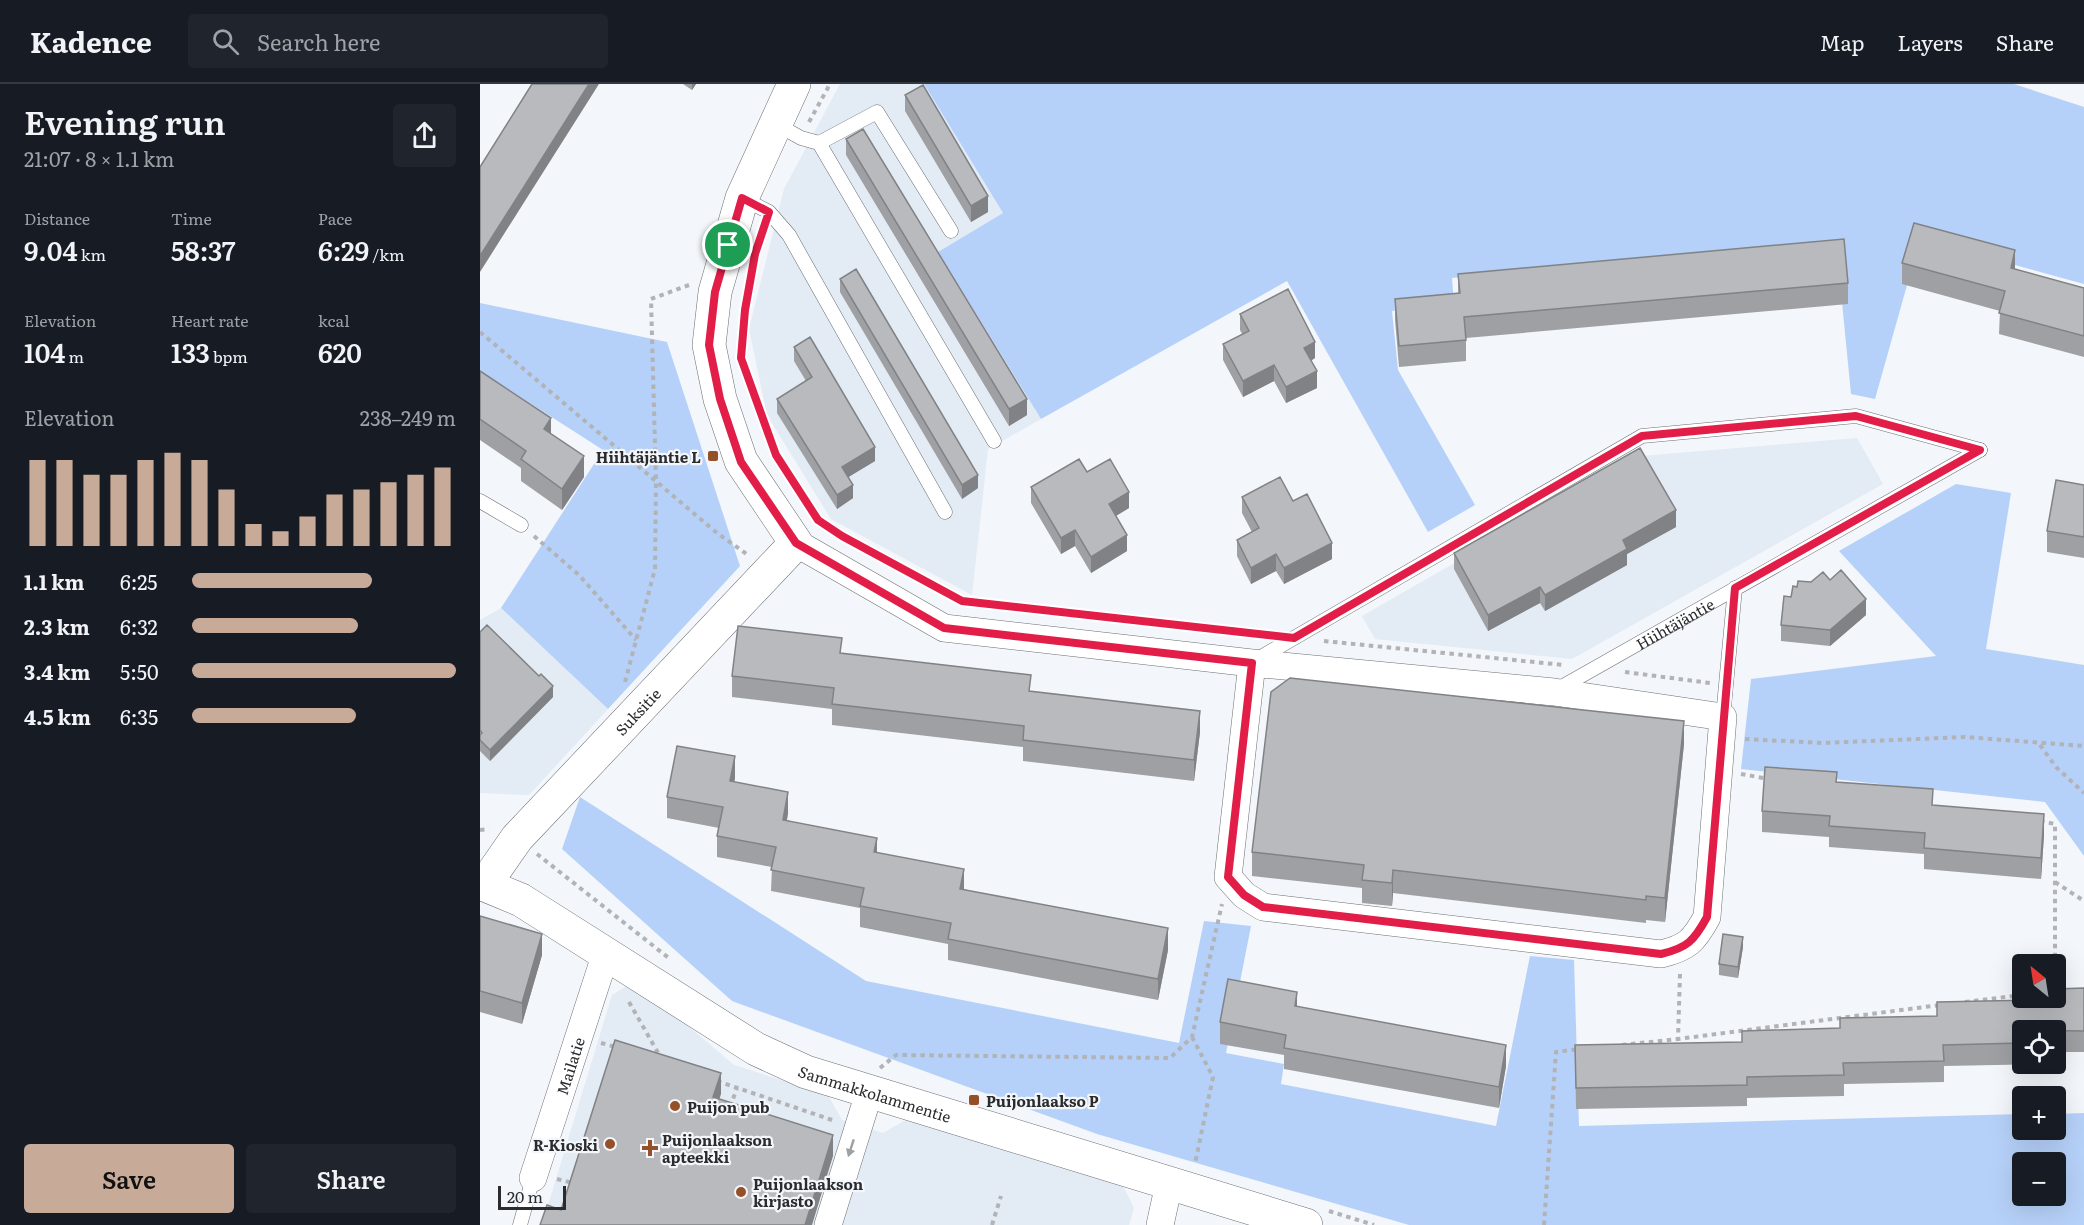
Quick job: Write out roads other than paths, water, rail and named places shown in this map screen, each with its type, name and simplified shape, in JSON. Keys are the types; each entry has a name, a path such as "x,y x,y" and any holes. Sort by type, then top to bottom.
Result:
{"street":[{"path":"794,84 788,130 742,198 715,292 709,345 720,399 741,462 796,543 944,628 1252,663 1554,692 1723,728 1707,917 1697,935 1682,949 1661,954 1263,907 1244,895 1228,877 1252,663"},
{"name":"Suksitie","path":"482,883 517,838 796,543"},
{"name":"Sammakkolammentie","path":"482,883 521,900 756,1049 806,1072 877,1084 1312,1216"},
{"name":"Mailatie","path":"541,1177 606,953"},
{"path":"828,1225 877,1084"},
{"path":"1160,1225 1182,1176"}],"lane":[{"path":"819,143 877,112 951,231"},
{"path":"788,130 819,143 994,441"},
{"path":"742,198 769,212 789,235 945,512"},
{"name":"Hiihtäjäntie","path":"1252,663 1642,436 1856,416 1980,450 1554,692"},
{"path":"480,501 521,525"},
{"path":"1723,728 1735,588"},
{"path":"520,1225 541,1177"}],"place":[{"name":"Hiihtäjäntie L","path":"713,456"},
{"name":"Puijonlaakso P","path":"974,1100"},
{"name":"Puijon pub","path":"675,1106"},
{"name":"R-Kioski","path":"610,1144"},
{"name":"Puijonlaakson apteekki","path":"650,1148"},
{"name":"Puijonlaakson kirjasto","path":"741,1192"}]}
